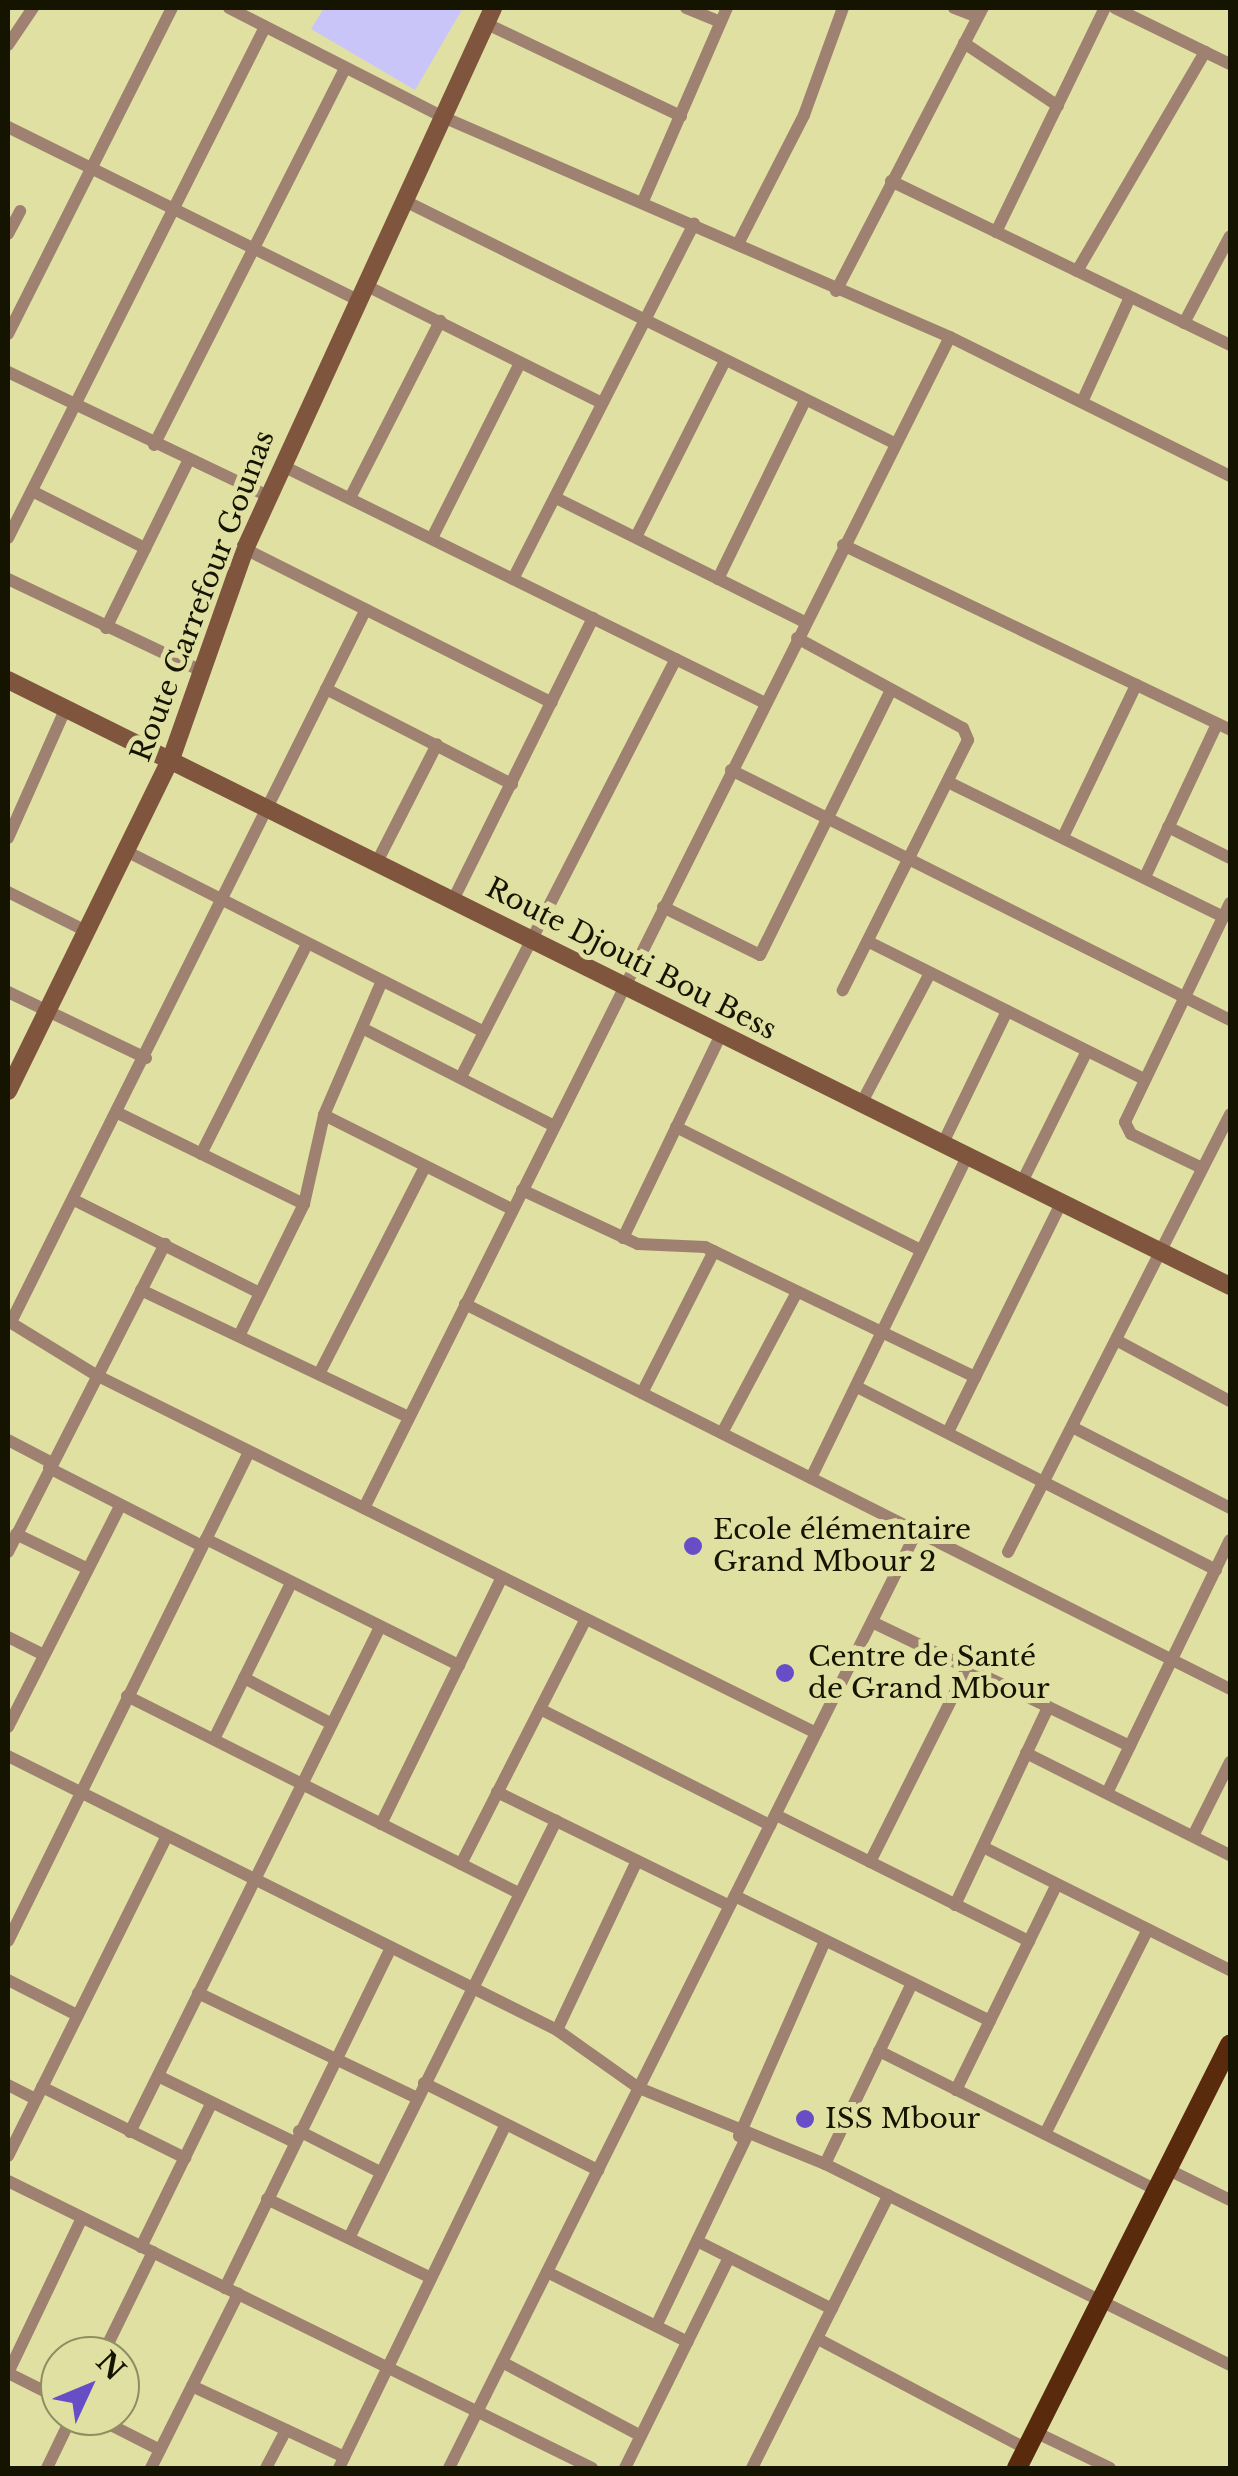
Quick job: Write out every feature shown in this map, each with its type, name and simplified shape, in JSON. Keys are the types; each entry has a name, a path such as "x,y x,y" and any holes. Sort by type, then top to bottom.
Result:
{"highway":[{"path":"1017,2468 1230,2044"}],"main road":[{"name":"Route Carrefour Gounas","path":"8,1091 171,759 245,549 489,15"},
{"name":"Route Djouti Bou Bess","path":"8,680 1230,1286"}],"street":[{"path":"8,334 87,167 172,8"},
{"path":"229,8 443,117 950,337 1229,471"},
{"path":"686,8 720,22"},
{"path":"643,201 727,8"},
{"path":"738,244 804,115 843,8"},
{"path":"836,290 980,12 954,8"},
{"path":"996,232 1105,8"},
{"path":"1115,8 1230,64"},
{"path":"8,46 29,9"},
{"path":"489,15 681,116"},
{"path":"8,538 170,208 265,27"},
{"path":"964,43 1058,106"},
{"path":"1077,271 1205,52"},
{"path":"154,444 345,68"},
{"path":"8,126 254,248 440,321 602,403"},
{"path":"890,181 1230,345"},
{"path":"405,201 894,443"},
{"path":"8,234 20,211"},
{"path":"513,579 694,223"},
{"path":"1184,323 1230,236"},
{"path":"1082,402 1130,296"},
{"path":"350,498 440,321"},
{"path":"364,1508 950,337"},
{"path":"636,536 725,361"},
{"path":"432,538 520,363"},
{"path":"8,372 268,496"},
{"path":"718,579 805,400"},
{"path":"106,628 188,461"},
{"path":"281,466 765,703"},
{"path":"32,490 145,548"},
{"path":"556,498 805,622"},
{"path":"843,545 1224,727 1145,877"},
{"path":"245,549 552,703"},
{"path":"8,579 202,672"},
{"path":"366,609 78,1202 9,1322 96,1375 816,1733"},
{"path":"453,900 594,618"},
{"path":"797,638 967,732 950,783 843,990"},
{"path":"461,1077 676,659"},
{"path":"1063,837 1136,685"},
{"path":"326,689 512,784"},
{"path":"663,907 760,955 891,690"},
{"path":"8,838 66,708"},
{"path":"377,862 437,744"},
{"path":"731,770 1230,1020"},
{"path":"950,783 1224,917"},
{"path":"1168,827 1230,858"},
{"path":"126,851 484,1032"},
{"path":"8,892 86,930"},
{"path":"1202,1168 1125,1129 1144,1079 1230,903"},
{"path":"869,942 1144,1079"},
{"path":"201,1154 307,944"},
{"path":"861,1104 930,973"},
{"path":"239,1336 304,1204 324,1115 382,981"},
{"path":"8,992 146,1058"},
{"path":"942,1145 1007,1011"},
{"path":"362,1028 554,1126"},
{"path":"623,1238 721,1034"},
{"path":"1022,1184 1087,1051"},
{"path":"120,1114 304,1204"},
{"path":"1008,1552 1202,1168 1226,1136 1230,1114"},
{"path":"324,1115 512,1209"},
{"path":"676,1127 920,1250"},
{"path":"811,1478 966,1157"},
{"path":"319,1374 425,1167"},
{"path":"522,1190 623,1238 714,1251 975,1377"},
{"path":"78,1202 260,1293"},
{"path":"948,1432 1061,1204"},
{"path":"8,1552 165,1244"},
{"path":"642,1393 714,1251"},
{"path":"141,1290 408,1417"},
{"path":"722,1433 797,1292"},
{"path":"465,1304 1230,1688"},
{"path":"1116,1340 1230,1401"},
{"path":"858,1386 1216,1570"},
{"path":"1072,1426 1230,1508"},
{"path":"8,1440 120,1506 204,1542 459,1665"},
{"path":"8,1941 250,1452"},
{"path":"8,1727 120,1506"},
{"path":"449,2468 917,1531"},
{"path":"16,1534 88,1569"},
{"path":"1106,1793 1230,1541"},
{"path":"381,1824 502,1577"},
{"path":"214,1739 291,1583"},
{"path":"461,1864 586,1619"},
{"path":"872,1622 1130,1746"},
{"path":"130,2132 380,1627"},
{"path":"8,1636 44,1655"},
{"path":"870,1862 967,1668"},
{"path":"244,1678 332,1724"},
{"path":"127,1696 520,1894"},
{"path":"955,1905 1048,1707"},
{"path":"540,1709 870,1862 1028,1942"},
{"path":"1026,1753 1230,1855"},
{"path":"8,1756 556,2030 639,2088 742,2137 826,2164 1230,2365"},
{"path":"1193,1836 1230,1762"},
{"path":"496,1792 637,1861 825,1940 990,2021"},
{"path":"349,2238 556,1821"},
{"path":"8,2156 167,1836"},
{"path":"982,1847 1230,1970"},
{"path":"556,2030 637,1861"},
{"path":"956,2090 1057,1884"},
{"path":"1045,2134 1148,1929"},
{"path":"657,2324 697,2241 825,1940"},
{"path":"151,2468 192,2386 267,2199 392,1947"},
{"path":"8,1980 77,2015"},
{"path":"826,2164 912,1983"},
{"path":"198,1993 417,2098"},
{"path":"880,2051 1157,2190"},
{"path":"158,2076 380,2172"},
{"path":"424,2083 598,2170"},
{"path":"8,2085 39,2093 184,2158"},
{"path":"110,2336 184,2158 212,2102"},
{"path":"192,2386 286,2430 341,2463 506,2124"},
{"path":"1167,2169 1230,2200"},
{"path":"8,2181 592,2468"},
{"path":"752,2468 889,2195"},
{"path":"267,2199 431,2278"},
{"path":"40,2389 8,2373 82,2218"},
{"path":"697,2241 832,2310"},
{"path":"625,2468 729,2258"},
{"path":"547,2272 688,2342"},
{"path":"818,2338 1031,2440 1110,2468"},
{"path":"502,2362 641,2436"},
{"path":"266,2468 286,2430"},
{"path":"46,2468 62,2436"},
{"path":"132,2436 160,2450"}],"shaded area":[{"path":"324,8 463,8 415,90 311,29"}],"place":[{"name":"Ecole élémentaire Grand Mbour 2","path":"693,1546"},
{"name":"Centre de Santé de Grand Mbour","path":"785,1673"},
{"name":"ISS Mbour","path":"805,2119"}]}
